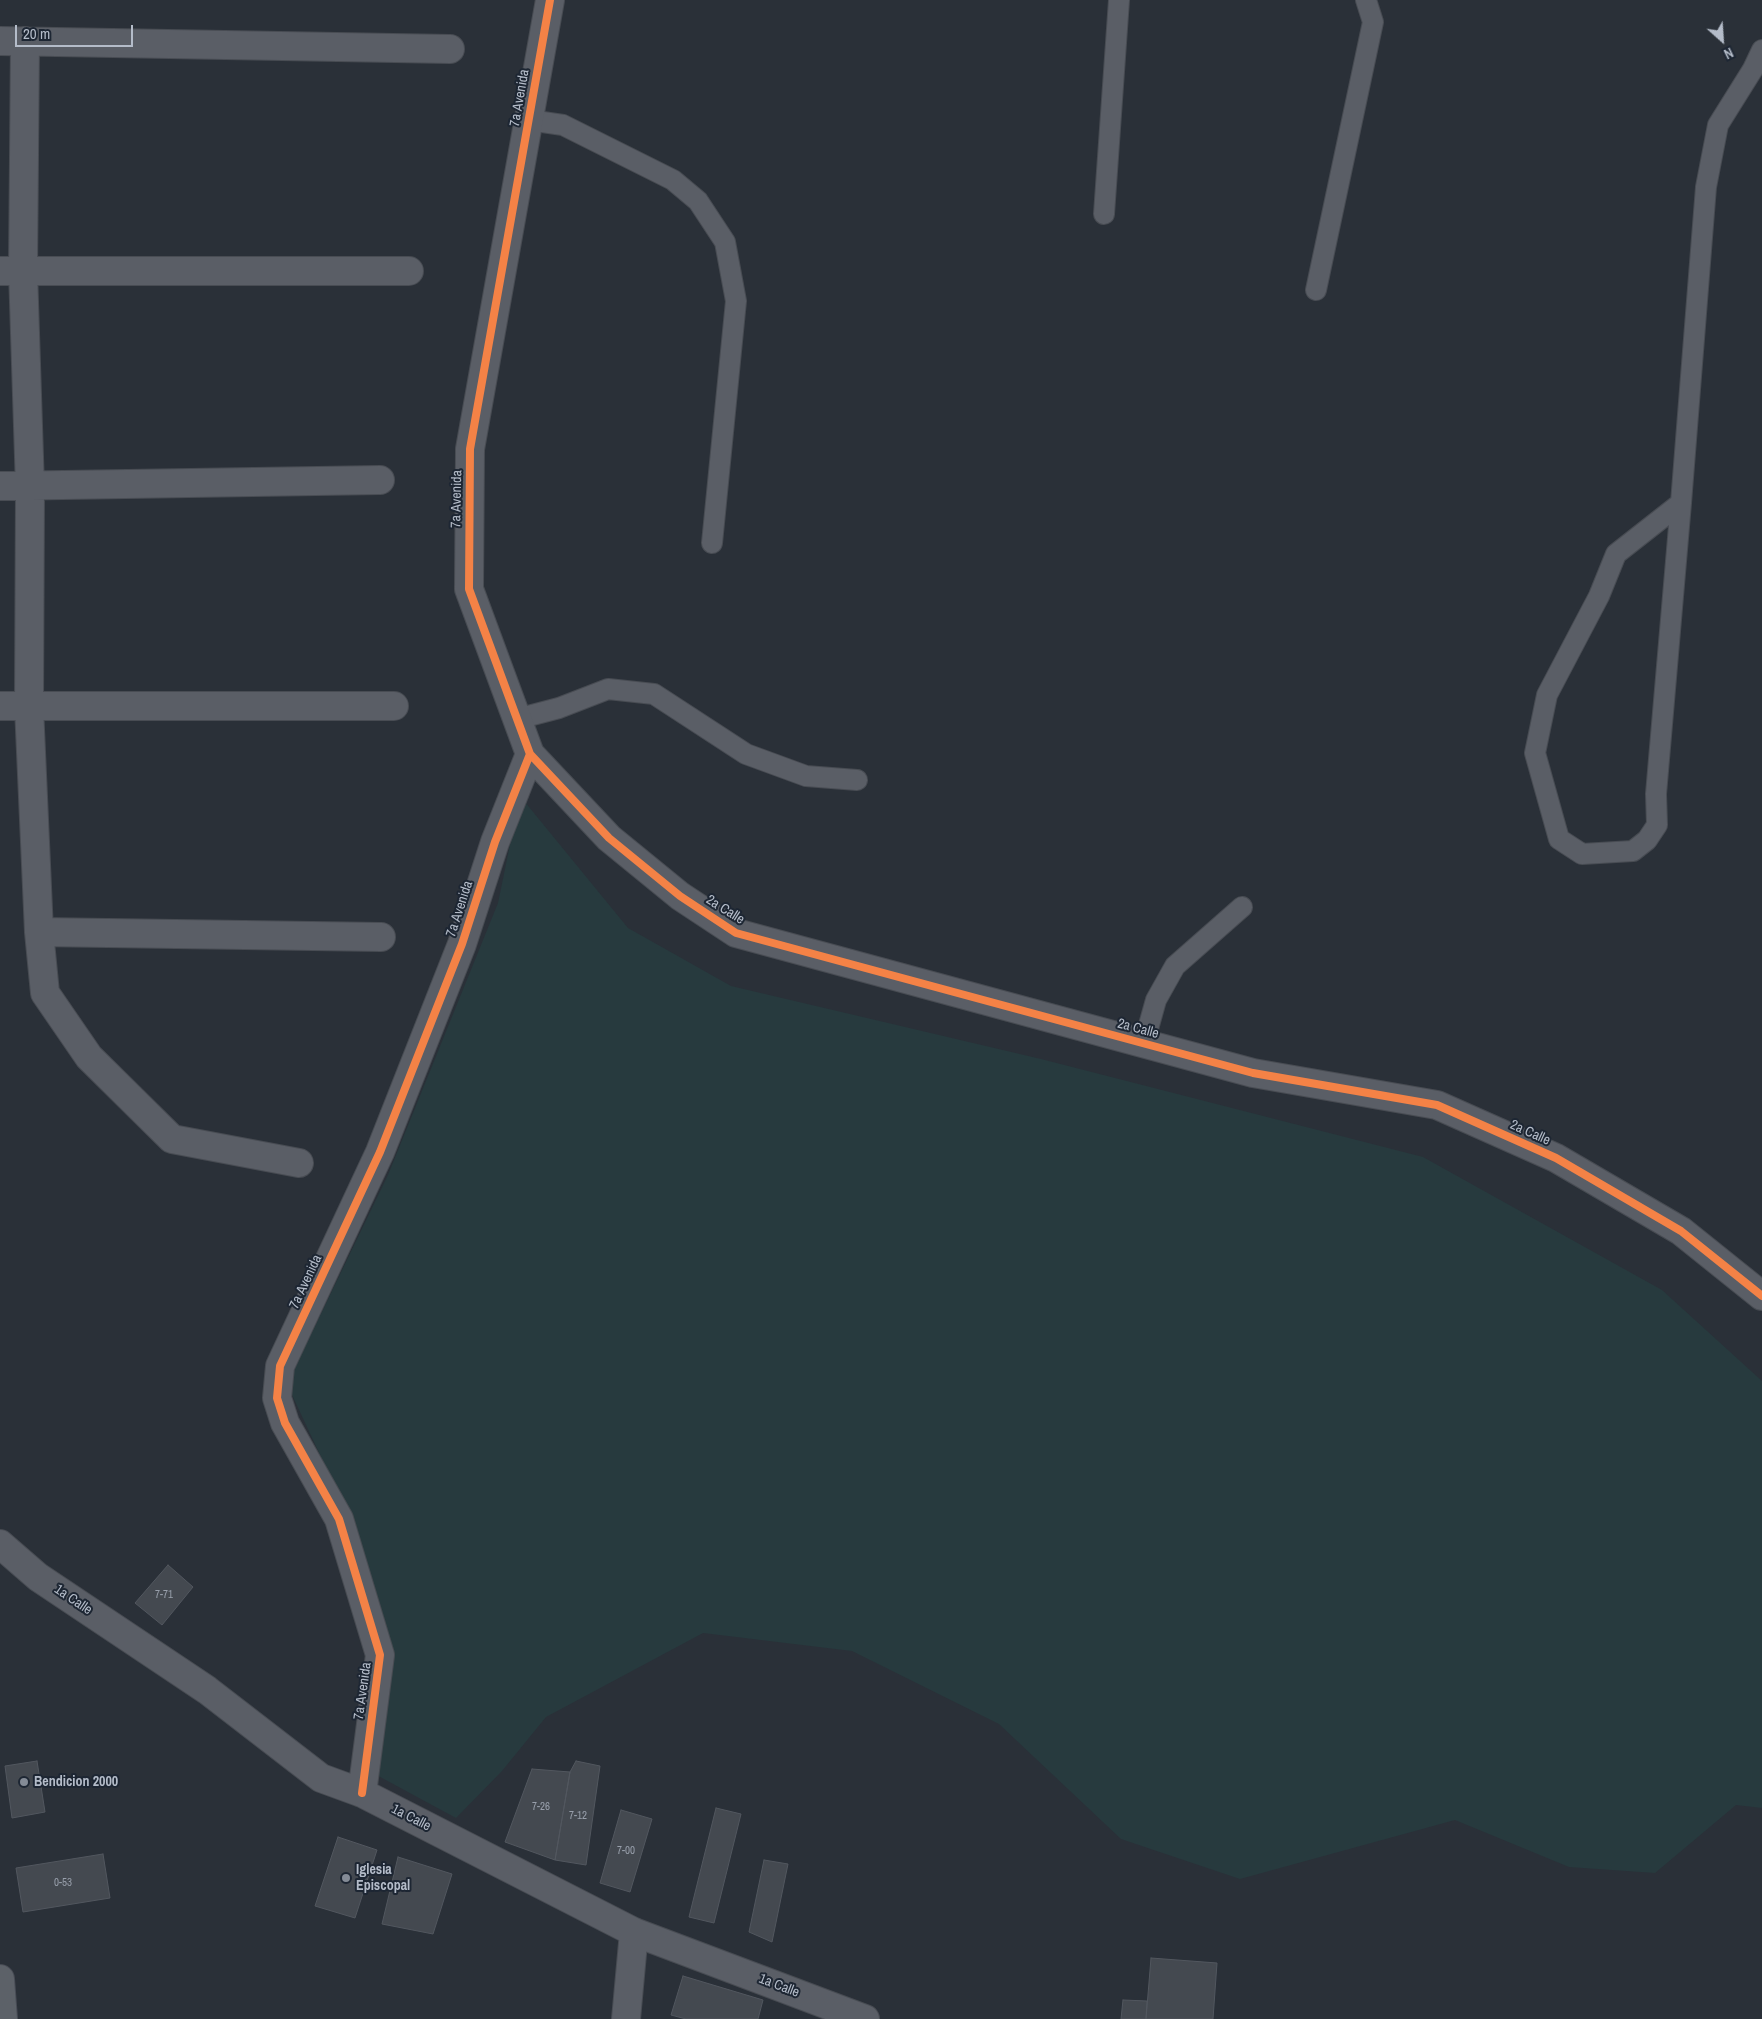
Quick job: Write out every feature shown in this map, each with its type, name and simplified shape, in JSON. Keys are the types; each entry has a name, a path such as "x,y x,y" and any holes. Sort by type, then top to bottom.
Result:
{"main road":[{"path":"0,1979 3,2019"}],"street":[{"name":"7a Avenida","path":"362,1793 380,1655 339,1519 286,1423 278,1398 280,1366 380,1152 462,944 495,842 530,754 469,589 470,449 550,0"},
{"path":"299,1163 172,1139 89,1057 45,993 39,932 29,707 30,488 12,271 12,40 450,49"},
{"path":"12,271 409,271"},
{"path":"0,486 30,488 380,480"},
{"path":"0,706 394,706"},
{"name":"2a Calle","path":"530,754 609,838 680,896 736,933 1253,1073 1437,1105 1556,1158 1664,1221 1681,1231 1762,1296"},
{"path":"39,932 381,937"},
{"name":"1a Calle","path":"0,1544 38,1577 207,1690 321,1778 362,1793 634,1932 865,2019"},
{"path":"626,2019 634,1932"}],"lane":[{"path":"1104,214 1119,0"},
{"path":"1316,290 1373,22 1366,0"},
{"path":"1681,503 1616,554 1599,596 1547,695 1535,754 1559,839 1582,854 1633,851 1647,840 1657,825 1656,794 1681,503 1706,187 1718,125 1758,68 1762,50"},
{"path":"529,120 563,125 673,180 698,202 725,242 736,301 712,543"},
{"path":"517,720 559,708 608,689 654,694 746,754 806,776 857,780"},
{"path":"1144,1043 1156,1000 1175,966 1242,907"}],"green space":[{"path":"520,796 628,928 731,986 1041,1059 1423,1157 1662,1290 1762,1381 1762,1808 1736,1805 1655,1873 1569,1867 1455,1820 1240,1879 1121,1839 999,1724 852,1651 703,1633 546,1717 502,1771 456,1818 371,1772 383,1658 355,1530 287,1384 388,1175 498,903"}],"building":[{"path":"168,1565 193,1587 162,1625 135,1603"},
{"path":"37,1761 45,1812 12,1818 5,1766"},
{"path":"576,1761 600,1766 586,1865 555,1860 570,1772"},
{"path":"532,1769 570,1772 555,1860 505,1842"},
{"path":"716,1808 741,1814 714,1923 689,1917"},
{"path":"621,1810 652,1819 630,1892 600,1883"},
{"name":"Iglesia Episcopal","path":"338,1837 377,1850 355,1918 315,1906"},
{"path":"103,1854 110,1898 23,1912 16,1868"},
{"path":"398,1857 452,1874 433,1934 382,1924"},
{"path":"764,1860 788,1864 772,1942 749,1932"},
{"path":"1151,1958 1217,1963 1213,2019 1146,2019"},
{"path":"683,1976 763,2000 758,2019 686,2019 671,2015"},
{"path":"1123,2000 1147,2001 1146,2019 1121,2019"}],"cycle path":[{"path":"362,1793 380,1655 339,1519 285,1423 277,1398 280,1366 380,1152 462,944 495,842 530,754 469,589 470,449 550,0"},
{"path":"530,754 609,838 680,896 736,933 1253,1073 1437,1105 1556,1158 1681,1231 1762,1296"}],"place":[{"name":"Bendicion 2000","path":"24,1782"},
{"name":"Iglesia Episcopal","path":"346,1878"}]}
